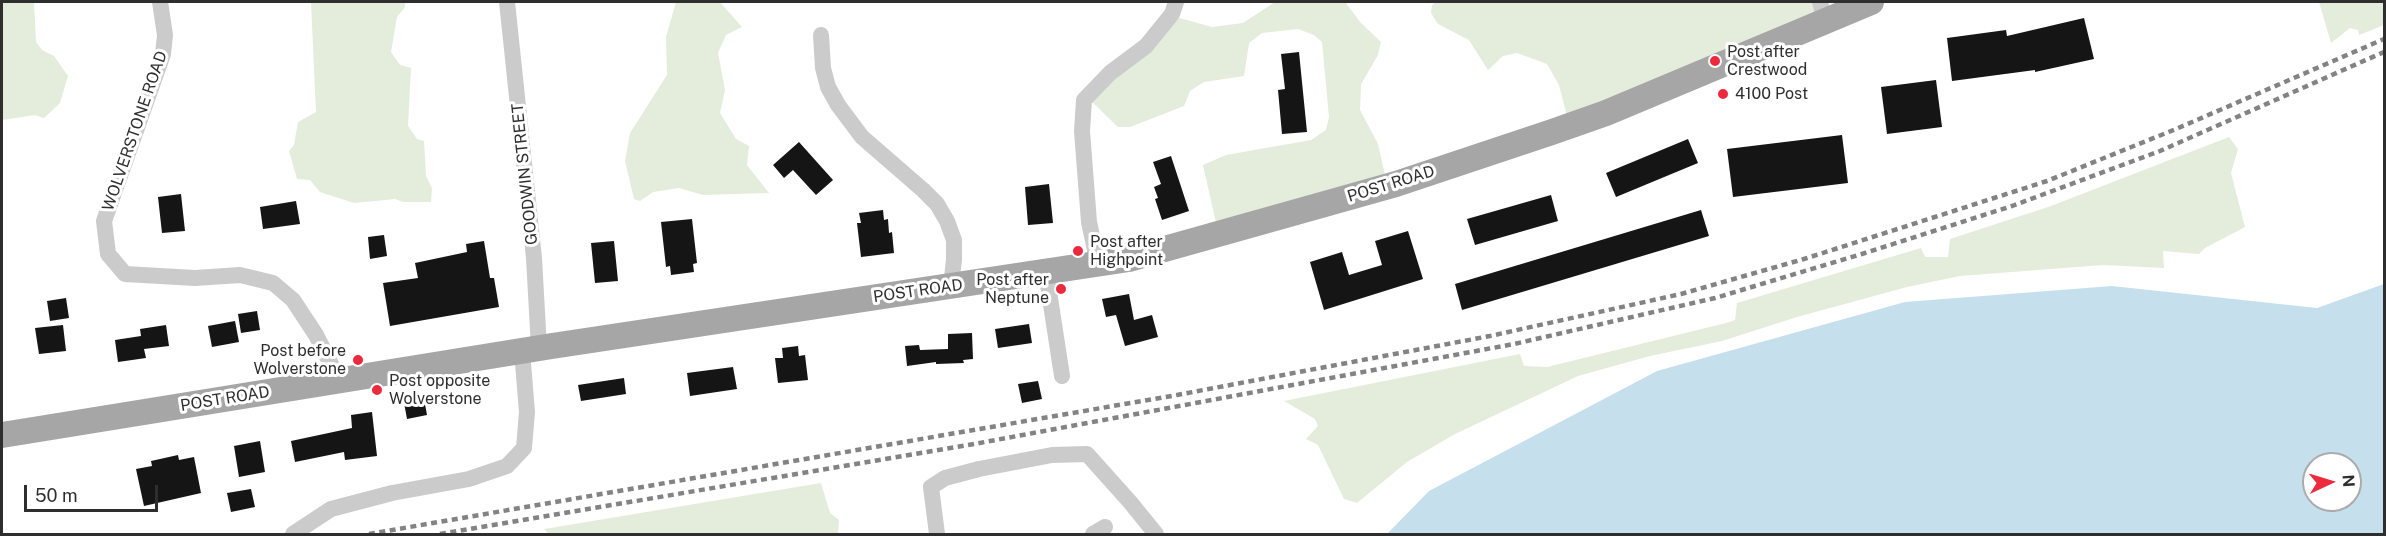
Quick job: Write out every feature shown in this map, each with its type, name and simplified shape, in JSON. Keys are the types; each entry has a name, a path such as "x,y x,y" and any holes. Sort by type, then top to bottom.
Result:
{"main road":[{"name":"POST ROAD","path":"2,435 530,349 1129,259 1396,184 1552,132 1606,113 1822,11 1871,2"}],"street":[{"name":"WOLVERSTONE ROAD","path":"160,2 165,35 163,54 104,221 108,254 125,274 195,278 240,275 273,283 293,300 315,334 339,381"},
{"name":"GOODWIN STREET","path":"293,534 331,509 392,493 470,479 507,466 524,448 534,258 507,2"},
{"path":"1098,264 1089,222 1082,131 1084,100 1110,73 1146,46 1172,14 1176,2"},
{"path":"822,34 823,68 828,87 838,105 862,137 923,190 937,204 947,221 954,240 951,286"},
{"path":"1046,272 1062,375"},
{"path":"937,534 932,487 945,478 1052,455 1087,454 1156,534"}],"green space":[{"path":"2,2 34,2 36,42 42,50 54,56 68,76 60,103 44,118 35,115 2,120"},
{"path":"311,2 405,2 405,7 397,17 391,52 400,65 411,68 408,126 417,139 424,141 426,176 432,188 431,202 403,202 395,199 354,203 320,192 310,180 297,179 289,151 294,145 298,122 316,112"},
{"path":"676,2 720,2 742,27 726,35 718,53 725,90 720,113 736,139 749,146 747,165 769,193 703,195 679,188 653,192 640,201 634,199 625,161 630,133 667,75 666,37"},
{"path":"1275,2 1345,2 1361,23 1381,42 1378,55 1361,84 1360,110 1378,144 1387,184 1218,232 1203,165 1226,155 1311,140 1326,130 1329,117 1322,42 1314,35 1298,29 1262,33 1249,43 1244,76 1204,82 1190,91 1184,106 1130,127 1118,127 1091,101 1172,16 1212,27 1243,23"},
{"path":"1436,2 1821,2 1825,18 1569,124 1559,85 1547,64 1517,53 1503,56 1488,70 1469,40 1438,24 1431,13 1432,5"},
{"path":"2319,2 2384,2 2384,25 2359,35 2358,30 2350,28 2331,43"},
{"path":"2229,137 2238,149 2231,173 2245,227 2205,248 2199,254 2163,251 2164,268 2103,265 1960,276 1907,287 1797,317 1722,341 1650,356 1578,376 1455,434 1407,462 1357,503 1344,499 1318,445 1306,439 1318,426 1315,419 1284,401 1520,354 1524,366 1547,367 1726,323 1735,320 1737,303 1921,248 1925,257 1948,257 1950,239 2051,206"},
{"path":"821,483 830,513 839,520 838,534 549,534 544,529"}],"water":[{"path":"2384,284 2384,534 1387,534 1429,491 1657,371 1905,302 2112,286 2317,308"}],"building":[{"path":"2084,18 2094,59 2035,72 2035,70 1952,81 1947,38 2006,30 2007,36"},
{"path":"1299,52 1307,132 1282,134 1278,90 1285,89 1281,54"},
{"path":"1936,80 1942,127 1887,134 1881,87"},
{"path":"1842,135 1848,183 1733,197 1727,149"},
{"path":"1688,139 1698,163 1616,197 1606,173"},
{"path":"799,142 833,180 816,195 793,170 784,178 773,165"},
{"path":"1171,156 1189,211 1162,220 1155,199 1158,198 1154,187 1161,184 1153,162"},
{"path":"1049,184 1053,223 1028,225 1025,187"},
{"path":"181,194 185,231 162,233 158,197"},
{"path":"1551,195 1558,221 1475,245 1467,219"},
{"path":"296,201 300,224 263,229 260,207"},
{"path":"883,210 884,220 888,219 889,233 892,232 894,253 861,257 857,223 861,223 859,213"},
{"path":"1701,210 1709,236 1462,310 1455,284"},
{"path":"692,219 697,263 693,264 694,272 671,275 670,266 666,267 661,222"},
{"path":"1408,231 1423,279 1324,310 1310,262 1342,252 1349,275 1382,265 1375,241"},
{"path":"384,235 387,256 370,259 368,237"},
{"path":"484,241 490,278 494,278 499,307 390,326 383,283 418,278 415,263 467,252 466,244"},
{"path":"614,241 618,281 595,283 591,243"},
{"path":"1129,294 1134,320 1152,315 1158,337 1125,346 1116,315 1106,317 1102,299"},
{"path":"66,298 69,318 50,321 47,301"},
{"path":"257,311 260,330 241,333 238,314"},
{"path":"235,321 239,342 212,347 208,326"},
{"path":"1029,324 1032,343 998,348 995,329"},
{"path":"63,325 66,351 39,354 35,328"},
{"path":"166,325 169,346 144,349 146,358 118,362 115,340 141,336 140,329"},
{"path":"972,333 973,359 963,360 964,363 936,364 936,362 907,366 905,346 919,345 920,350 948,349 948,334"},
{"path":"798,346 799,356 805,355 808,380 778,383 775,358 783,358 782,348"},
{"path":"733,367 737,389 690,396 687,373"},
{"path":"624,378 626,394 581,401 578,385"},
{"path":"1038,381 1042,399 1022,403 1018,384"},
{"path":"423,393 427,415 407,419 403,397"},
{"path":"372,412 377,456 345,460 344,452 295,462 291,441 352,428 351,415"},
{"path":"260,441 265,472 239,477 234,446"},
{"path":"178,455 179,460 194,457 201,493 144,506 136,469 152,466 151,461"},
{"path":"251,489 255,507 231,512 227,493"}],"railway":[{"path":"369,534 1177,395 1490,336 1681,294 1804,259 2047,181 2176,129 2384,39"},
{"path":"440,534 974,444 1514,344 1715,298 2012,206 2160,151 2384,52"}],"place":[{"name":"Post after Crestwood","path":"1715,61"},
{"name":"4100 Post","path":"1723,94"},
{"name":"Post after Highpoint","path":"1078,251"},
{"name":"Post after Neptune","path":"1061,289"},
{"name":"Post before Wolverstone","path":"358,360"},
{"name":"Post opposite Wolverstone","path":"377,390"}]}
